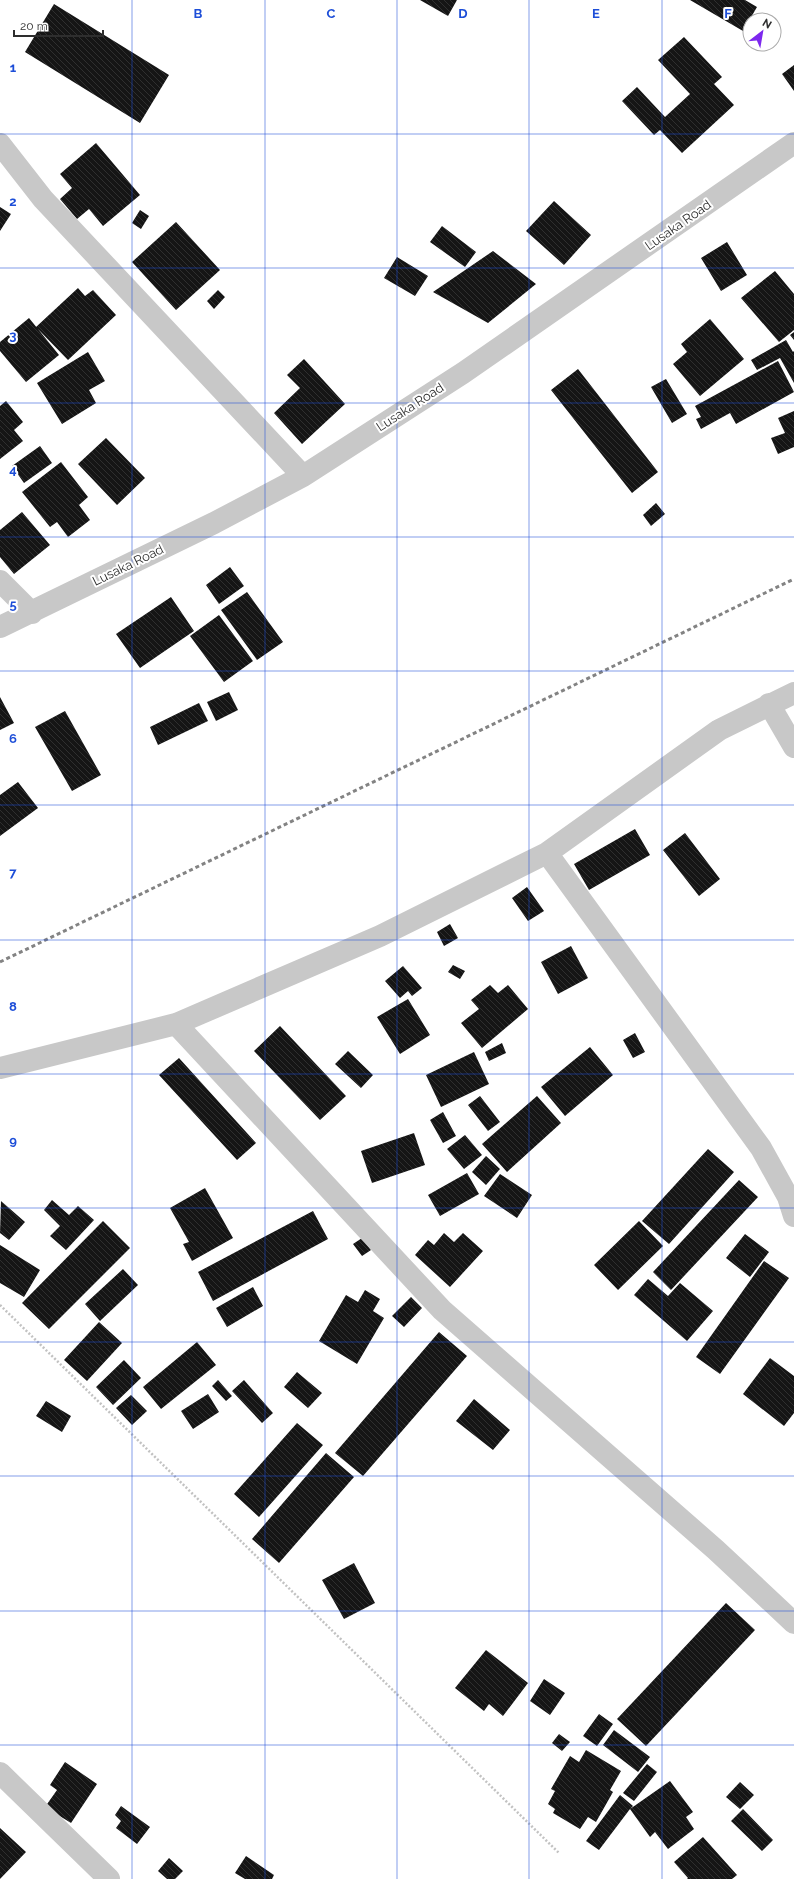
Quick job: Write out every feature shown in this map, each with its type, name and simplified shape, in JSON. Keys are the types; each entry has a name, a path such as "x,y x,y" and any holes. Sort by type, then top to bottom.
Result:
{"street":[{"name":"Lusaka Road","path":"0,627 32,613 214,523 303,476 464,373 794,143"},
{"path":"0,144 42,198 303,476"},
{"path":"0,581 32,613"},
{"path":"0,1068 176,1024 380,936 547,853 718,730 794,693"},
{"path":"769,704 794,747"},
{"path":"547,853 760,1148 788,1197 794,1216"},
{"path":"176,1024 442,1310 716,1550 794,1623"},
{"path":"0,1773 109,1879"}],"path":[{"path":"0,1305 559,1853"}],"building":[{"path":"420,0 457,0 448,16"},
{"path":"690,0 745,0 757,7 754,12 742,12 742,30"},
{"path":"54,4 169,75 140,123 25,52"},
{"path":"684,37 722,77 714,84 734,105 682,153 660,130 654,135 622,101 637,87 665,117 690,94 658,60"},
{"path":"794,65 794,91 782,74"},
{"path":"96,143 140,195 103,226 89,209 77,219 60,199 72,188 60,174"},
{"path":"554,201 591,235 564,265 526,231"},
{"path":"0,207 11,214 0,231"},
{"path":"140,210 149,216 141,229 132,223"},
{"path":"176,222 220,270 176,310 132,262"},
{"path":"442,226 476,252 465,267 430,242"},
{"path":"727,242 747,275 721,291 701,258"},
{"path":"493,251 536,284 488,323 433,292"},
{"path":"397,257 428,276 415,296 384,278"},
{"path":"775,271 794,294 794,330 779,342 741,298"},
{"path":"78,288 85,296 93,290 116,315 68,360 36,327"},
{"path":"218,290 225,297 214,309 207,301"},
{"path":"29,318 59,355 26,382 0,351 0,342"},
{"path":"710,319 744,359 700,396 673,364 687,352 681,344"},
{"path":"794,332 794,340 790,335"},
{"path":"786,340 793,352 794,351 794,383 780,358 757,370 751,360"},
{"path":"88,352 105,381 89,390 96,403 62,424 37,383"},
{"path":"304,359 345,404 302,444 274,413 300,388 287,375"},
{"path":"778,361 794,392 736,424 730,413 701,429 696,419 701,417 695,406"},
{"path":"578,369 658,472 632,493 551,390"},
{"path":"666,379 687,414 672,423 651,387"},
{"path":"6,401 23,422 14,430 23,441 0,459 0,406"},
{"path":"794,411 794,447 778,454 771,438 785,433 778,418"},
{"path":"106,438 145,478 117,505 78,464"},
{"path":"40,446 52,463 24,483 12,466"},
{"path":"61,462 88,497 79,505 90,520 68,537 57,522 50,527 22,492"},
{"path":"656,503 665,514 651,526 643,515"},
{"path":"22,512 50,545 14,574 0,557 0,530"},
{"path":"230,567 244,586 219,604 206,585"},
{"path":"247,592 283,642 257,660 221,610"},
{"path":"171,597 194,631 140,668 116,634"},
{"path":"219,615 253,661 224,682 190,636"},
{"path":"229,692 238,710 216,721 207,702"},
{"path":"0,697 14,723 0,730"},
{"path":"199,703 208,721 158,745 150,727"},
{"path":"65,711 101,775 72,791 35,727"},
{"path":"18,782 38,808 0,836 0,795"},
{"path":"635,829 650,855 589,890 574,864"},
{"path":"685,833 720,879 699,896 663,850"},
{"path":"527,887 544,911 528,921 512,898"},
{"path":"450,924 458,938 444,946 437,932"},
{"path":"571,946 588,978 558,994 541,962"},
{"path":"453,965 465,971 460,979 448,972"},
{"path":"403,966 422,988 412,996 408,991 400,998 385,981"},
{"path":"490,985 498,993 508,985 528,1009 482,1048 461,1023 479,1009 471,1000"},
{"path":"408,999 430,1035 400,1054 377,1017"},
{"path":"280,1026 346,1096 320,1120 254,1051"},
{"path":"635,1033 645,1052 633,1058 623,1040"},
{"path":"502,1043 506,1053 489,1061 485,1052"},
{"path":"590,1047 613,1075 565,1116 541,1087"},
{"path":"348,1051 373,1075 361,1088 335,1064"},
{"path":"474,1052 489,1084 441,1107 426,1075"},
{"path":"179,1058 256,1143 237,1160 159,1075"},
{"path":"480,1096 500,1122 488,1131 468,1105"},
{"path":"537,1096 561,1123 507,1172 482,1144"},
{"path":"443,1112 456,1136 443,1143 430,1120"},
{"path":"414,1133 425,1165 372,1183 361,1151"},
{"path":"465,1135 482,1155 464,1169 447,1149"},
{"path":"708,1149 734,1172 669,1244 642,1221"},
{"path":"486,1156 500,1169 486,1185 472,1172"},
{"path":"467,1173 479,1194 440,1216 428,1195"},
{"path":"500,1174 532,1195 517,1218 484,1196"},
{"path":"739,1180 758,1197 671,1290 653,1272"},
{"path":"205,1188 233,1238 192,1261 183,1244 189,1242 170,1208"},
{"path":"52,1200 69,1215 78,1206 94,1220 66,1250 50,1236 60,1226 44,1210"},
{"path":"1,1201 25,1222 9,1240 0,1233"},
{"path":"313,1211 328,1239 213,1301 198,1272"},
{"path":"103,1221 130,1248 49,1329 22,1303"},
{"path":"639,1221 663,1246 618,1290 594,1265"},
{"path":"444,1233 454,1242 463,1233 483,1251 450,1287 415,1255 428,1240 434,1245"},
{"path":"745,1234 769,1252 750,1277 726,1258"},
{"path":"362,1238 371,1250 362,1256 353,1244"},
{"path":"0,1245 40,1270 24,1297 0,1283"},
{"path":"764,1261 789,1278 720,1374 696,1357"},
{"path":"123,1269 138,1285 100,1321 85,1304"},
{"path":"648,1279 668,1296 680,1283 713,1311 687,1341 634,1295"},
{"path":"253,1287 263,1306 227,1327 216,1308"},
{"path":"365,1290 380,1299 373,1311 384,1318 357,1364 319,1341 346,1295 358,1302"},
{"path":"411,1297 422,1308 404,1327 392,1316"},
{"path":"99,1322 122,1343 87,1381 64,1360"},
{"path":"439,1332 467,1356 363,1476 335,1453"},
{"path":"197,1342 216,1365 161,1409 143,1387"},
{"path":"770,1358 794,1376 794,1413 784,1426 743,1394"},
{"path":"124,1360 141,1378 113,1405 96,1387"},
{"path":"297,1372 322,1393 308,1408 284,1387"},
{"path":"218,1380 232,1396 226,1401 212,1386"},
{"path":"244,1380 273,1413 262,1423 232,1391"},
{"path":"208,1394 219,1412 193,1429 181,1411"},
{"path":"131,1395 147,1411 132,1425 116,1408"},
{"path":"474,1399 510,1430 493,1450 456,1421"},
{"path":"46,1401 71,1416 62,1432 36,1416"},
{"path":"297,1423 323,1445 259,1517 234,1494"},
{"path":"326,1453 354,1477 279,1563 252,1539"},
{"path":"354,1563 375,1603 344,1619 322,1580"},
{"path":"726,1603 755,1630 646,1746 617,1719"},
{"path":"486,1650 528,1683 503,1716 489,1704 484,1711 455,1688"},
{"path":"544,1679 565,1693 550,1715 530,1701"},
{"path":"599,1714 613,1724 597,1746 583,1736"},
{"path":"614,1730 650,1757 638,1772 603,1745"},
{"path":"559,1734 570,1742 562,1751 552,1743"},
{"path":"586,1750 621,1771 610,1790 613,1792 596,1822 588,1817 580,1829 553,1813 555,1809 548,1804 555,1791 551,1789 570,1756 579,1762"},
{"path":"65,1762 97,1784 71,1823 45,1807 57,1790 50,1785"},
{"path":"647,1764 657,1772 634,1801 623,1793"},
{"path":"670,1781 693,1812 686,1817 694,1829 668,1849 655,1832 650,1837 630,1809"},
{"path":"740,1782 754,1795 740,1809 726,1797"},
{"path":"620,1795 633,1806 599,1850 586,1841"},
{"path":"121,1806 150,1827 137,1844 116,1828 121,1821 115,1815"},
{"path":"743,1809 773,1840 762,1851 731,1821"},
{"path":"0,1828 26,1852 0,1879"},
{"path":"703,1837 737,1875 732,1879 687,1879 688,1878 674,1862"},
{"path":"246,1856 274,1875 272,1879 245,1879 235,1873"},
{"path":"169,1858 183,1871 175,1879 167,1879 158,1871"}],"railway":[{"path":"0,962 794,579"}]}
